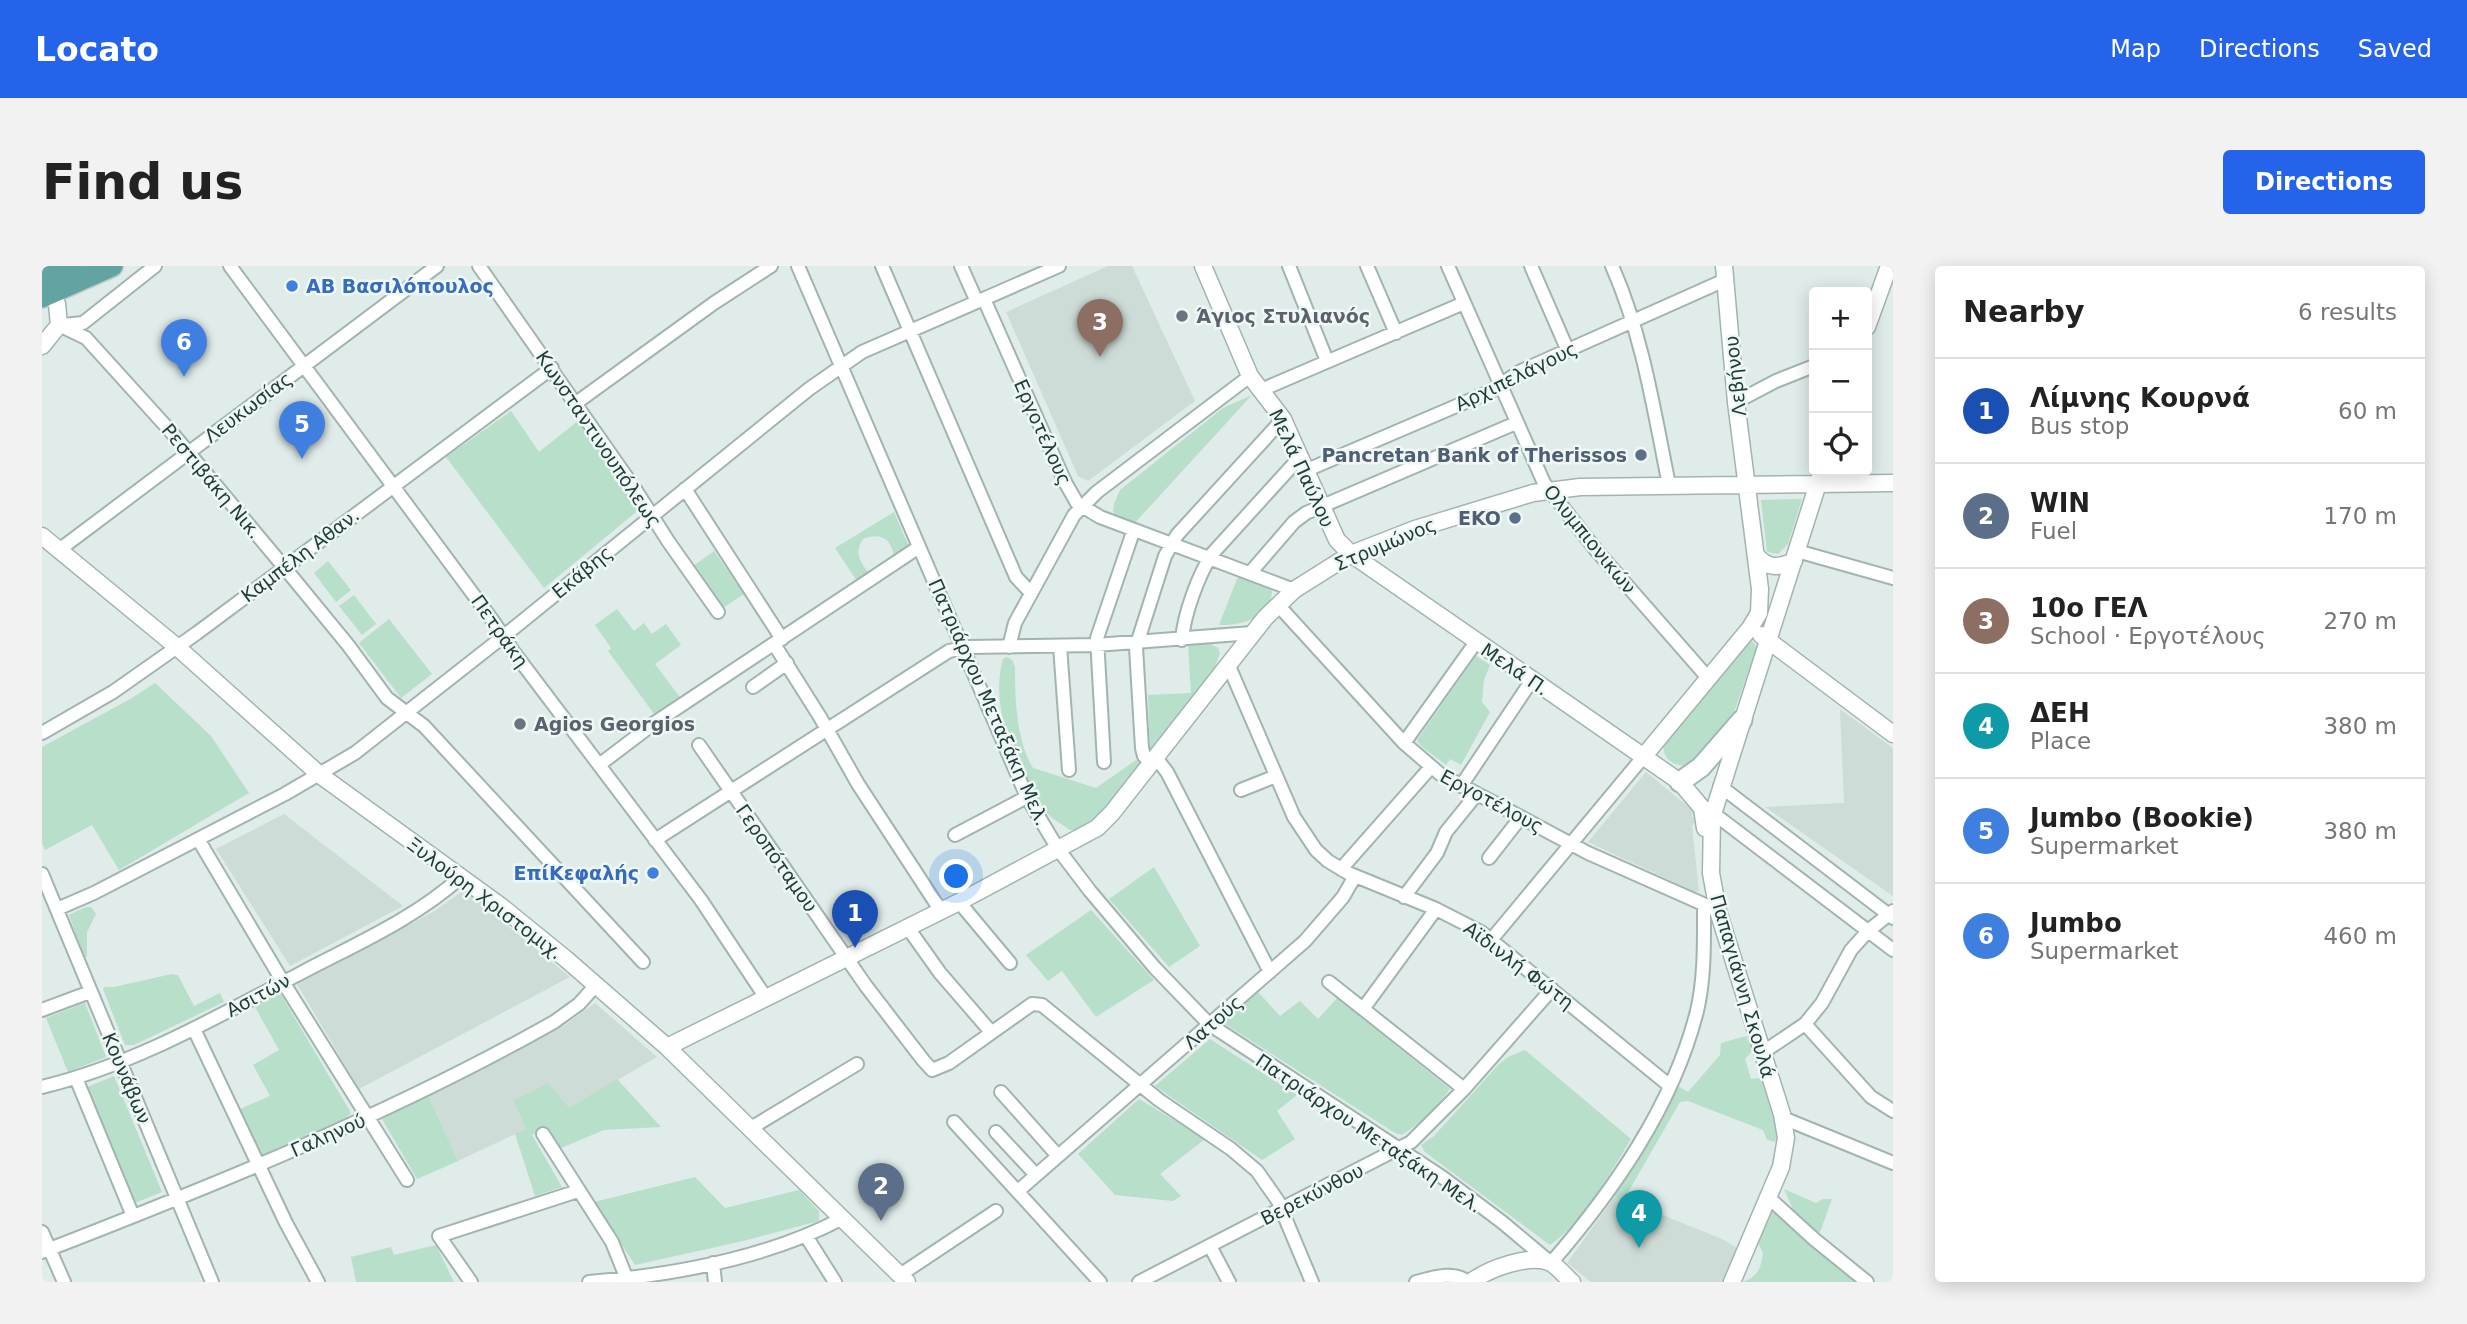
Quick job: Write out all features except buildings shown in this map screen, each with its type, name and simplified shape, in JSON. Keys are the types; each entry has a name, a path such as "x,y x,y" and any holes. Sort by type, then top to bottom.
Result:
{"main road":[{"path":"45,290 74,266"},
{"path":"45,290 112,266"},
{"path":"1680,782 1701,767 1742,720"}],"street":[{"path":"59,325 83,323 155,266"},
{"name":"Πετράκη","path":"230,266 714,918 766,998"},
{"name":"Λευκωσίας","path":"59,550 438,266"},
{"name":"Κωνσταντινουπόλεως","path":"479,266 718,612"},
{"path":"576,403 714,303 771,266"},
{"name":"Πατριάρχου Μεταξάκη Μελ.","path":"798,266 1027,797 1058,849 1155,968 1209,1024 1473,1200 1551,1263"},
{"path":"882,266 1016,577 1031,593"},
{"name":"Εργοτέλους","path":"961,266 981,300 1065,482 1074,500 1081,507 1133,532 1294,590"},
{"name":"Εκάβης","path":"57,909 94,893 198,839 320,775 355,753 840,366 862,352 981,300 1042,269 1059,266"},
{"name":"Μελά Παύλου","path":"1203,266 1250,376 1283,419 1337,540 1351,554"},
{"path":"1289,266 1327,362"},
{"path":"1367,266 1396,332"},
{"name":"Ολυμπιονικών","path":"1448,266 1516,423 1549,490 1596,550 1709,679"},
{"path":"1531,266 1568,351"},
{"path":"1612,266 1634,322 1669,485"},
{"path":"1872,313 1889,266"},
{"name":"Αρχιπελάγους","path":"1182,640 1184,622 1209,559 1304,463 1489,391 1521,371 1634,322 1724,273"},
{"name":"Λεβήνου","path":"1724,273 1760,601 1759,613 1750,628"},
{"path":"42,346 59,325 57,304 45,290"},
{"path":"1261,390 1464,303"},
{"name":"Ρεστιβάκη Νικ.","path":"59,325 86,338 173,434 348,645 387,698 424,726 643,962"},
{"name":"Καμπέλη Αθαν.","path":"42,733 106,696 177,647 552,368"},
{"path":"1737,402 1776,381 1809,368"},
{"path":"1009,647 1015,623 1069,522 1081,507 1250,376"},
{"path":"1270,972 1167,772 1154,761 1144,757 1136,653 1170,545 1186,524 1283,419"},
{"path":"1250,573 1298,518 1516,423"},
{"name":"Στρυμώνος","path":"667,1047 959,902 1103,823 1252,633 1294,590 1351,554 1483,507 1549,490 1748,485 1820,478 1893,483"},
{"name":"Παπαγιάννη Σκουλά","path":"1732,1282 1784,1154 1786,1138 1783,1118 1762,1053 1711,908 1713,813 1820,478"},
{"path":"685,489 778,641 787,663 858,784 941,911"},
{"path":"1104,762 1096,645 1133,532"},
{"name":"Ξυλούρη Χριστομιχ.","path":"42,536 177,647 320,775 538,935 667,1047 904,1279"},
{"path":"599,765 653,724 919,547"},
{"name":"Μελά Π.","path":"1351,554 1680,782 1703,810 1706,846 1711,863"},
{"path":"1756,555 1764,564 1774,567 1783,566 1795,556 1893,578"},
{"name":"Εργοτέλους","path":"1278,605 1404,743 1431,767 1476,795 1571,844 1711,908"},
{"path":"1491,940 1750,628 1893,734"},
{"path":"655,840 943,654 963,648 1096,645 1252,633"},
{"path":"1404,743 1476,642"},
{"path":"1060,646 1069,770"},
{"path":"753,687 787,663"},
{"name":"Αϊδινλή Φώτη","path":"1228,664 1302,832 1316,850 1341,869 1436,909 1491,940 1670,1086"},
{"path":"1461,786 1532,680"},
{"name":"Γεροπόταμου","path":"699,745 847,958 932,1070 949,1063 991,1032"},
{"path":"1341,869 1431,767"},
{"path":"1241,790 1276,776"},
{"path":"1720,786 1891,914 1868,931 1847,955 1822,1003 1805,1024 1762,1053"},
{"path":"1404,897 1437,853 1446,832 1476,795"},
{"path":"955,835 1027,797"},
{"path":"1713,813 1893,950"},
{"path":"1489,858 1521,817"},
{"path":"198,839 407,1180"},
{"name":"Κουνάβων","path":"42,874 212,1282"},
{"name":"Λατούς","path":"1018,1191 1318,928 1343,897 1355,876"},
{"name":"Ασιτών","path":"42,1087 76,1078 120,1061 194,1028 404,919 439,896 461,877"},
{"path":"959,902 1010,962"},
{"path":"1551,1263 1612,1187 1670,1086 1697,1010 1711,908"},
{"path":"1363,1009 1436,909"},
{"path":"908,928 940,973 991,1032 1032,1004 1039,1003 1170,1108 1251,1165 1270,1187 1312,1282"},
{"path":"1329,982 1464,1089"},
{"name":"Γαληνού","path":"46,1251 260,1165 367,1118 554,1022 579,1004 596,985"},
{"name":"Βερεκύνθου","path":"1139,1282 1419,1137 1552,989"},
{"path":"42,1010 90,992"},
{"path":"1805,1024 1871,1097 1893,1111"},
{"path":"194,1028 286,1223 318,1282"},
{"path":"751,1128 857,1064"},
{"path":"76,1078 133,1216"},
{"path":"1001,1091 1058,1156"},
{"path":"1783,1118 1893,1163"},
{"path":"954,1122 1100,1282"},
{"path":"996,1132 1036,1175"},
{"path":"543,1134 611,1242 626,1277"},
{"path":"471,1282 439,1236 578,1191"},
{"path":"1768,1196 1814,1239 1867,1282"},
{"path":"904,1279 996,1211"},
{"path":"589,1282 626,1277 658,1277 765,1250 806,1236 841,1219"},
{"path":"42,1232 46,1251 64,1282"},
{"path":"806,1236 835,1282"},
{"path":"1210,1246 1229,1282"},
{"path":"1416,1282 1452,1276 1469,1282 1489,1271 1527,1259 1551,1263 1572,1282"},
{"path":"713,1263 715,1282"}],"shaded area":[{"path":"1108,266 1132,266 1195,401 1088,481 1078,476 1006,312"},
{"path":"1840,709 1893,748 1893,896 1765,807 1844,803"},
{"path":"1646,772 1695,812 1691,816 1697,820 1692,826 1699,891 1695,892 1588,842"},
{"path":"284,814 403,906 290,966 216,849"},
{"path":"464,890 570,977 359,1089 297,984 433,912"},
{"path":"595,1003 657,1057 569,1108 513,1101 526,1129 458,1161 428,1095 565,1025"},
{"path":"1615,1196 1722,1239 1739,1249 1725,1282 1591,1282 1567,1263"}],"green space":[{"path":"1252,395 1132,526 1115,516 1113,508 1120,490 1223,408"},
{"path":"511,411 539,452 578,421 641,508 544,588 446,457"},
{"path":"1802,499 1788,544 1778,554 1767,552 1761,500"},
{"path":"894,512 909,547 894,556 884,538 875,536 863,539 859,557 870,574 857,581 835,548"},
{"path":"714,551 744,594 721,609 692,567"},
{"path":"328,561 351,590 336,602 314,573"},
{"path":"1239,574 1265,585 1272,591 1270,600 1261,614 1245,622 1219,625"},
{"path":"354,595 376,624 362,635 339,606"},
{"path":"617,609 634,631 644,623 652,634 666,624 681,645 655,664 682,700 657,718 608,651 611,648 595,625"},
{"path":"389,619 432,674 401,698 359,643"},
{"path":"1752,641 1757,647 1734,712 1687,766 1673,763 1664,753 1664,743 1748,642"},
{"path":"1211,644 1218,648 1220,653 1215,667 1150,752 1148,695 1191,693 1188,645"},
{"path":"1476,656 1490,665 1484,680 1482,702 1490,712 1461,765 1450,759 1446,765 1417,740"},
{"path":"1007,657 1015,667 1020,732 1033,768 1096,788 1139,758 1143,763 1095,823 1084,830 1070,830 1048,814 1019,764 1001,712 1000,676 1003,659"},
{"path":"155,683 211,736 249,793 119,870 92,825 45,850 42,843 42,747"},
{"path":"1154,867 1200,946 1169,967 1109,899"},
{"path":"91,907 96,914 87,932 87,957 84,957 69,915"},
{"path":"1091,910 1154,980 1096,1017 1062,971 1048,981 1026,955"},
{"path":"178,975 194,1006 220,993 224,1002 134,1045 125,1045 103,989"},
{"path":"1256,990 1280,1016 1300,1001 1318,1019 1337,998 1450,1089 1416,1125 1402,1135 1395,1133 1222,1022"},
{"path":"280,993 351,1113 345,1119 262,1155 240,1109 270,1096 253,1065 279,1050 255,1007"},
{"path":"85,1003 106,1057 68,1072 46,1018"},
{"path":"1746,1036 1753,1050 1745,1059 1751,1079 1761,1078 1770,1102 1777,1126 1775,1142 1767,1140 1763,1130 1688,1101 1680,1102 1623,1201 1615,1196 1678,1086 1688,1092 1720,1055 1721,1043"},
{"path":"1210,1039 1297,1095 1277,1111 1295,1139 1262,1160 1155,1086"},
{"path":"1525,1050 1631,1139 1584,1211 1550,1245 1425,1152 1421,1145 1434,1136 1499,1064"},
{"path":"114,1076 162,1192 135,1203 87,1087"},
{"path":"617,1079 661,1127 604,1130 561,1148 547,1127 532,1135 562,1187 535,1196 515,1134 526,1129 513,1101 548,1083 569,1108"},
{"path":"428,1095 458,1161 417,1179 382,1119"},
{"path":"1139,1099 1205,1139 1160,1174 1181,1196 1173,1201 1115,1195 1078,1154"},
{"path":"695,1177 725,1208 799,1190 819,1211 819,1221 635,1265 594,1202"},
{"path":"1784,1189 1816,1203 1823,1199 1832,1199 1819,1235 1795,1214"},
{"path":"1772,1209 1857,1282 1743,1282 1760,1268 1763,1253 1758,1243"},
{"path":"436,1245 454,1282 356,1282 351,1257 391,1247 394,1255"}],"place":[{"name":"ΑΒ Βασιλόπουλος","path":"292,286"},
{"name":"Άγιος Στυλιανός","path":"1182,316"},
{"name":"10ο ΓΕΛ","path":"1100,357"},
{"name":"Jumbo","path":"184,377"},
{"name":"Pancretan Bank of Therissos","path":"1641,455"},
{"name":"Jumbo (Bookie)","path":"302,459"},
{"name":"EKO","path":"1515,518"},
{"name":"Agios Georgios","path":"520,724"},
{"name":"ΕπίΚεφαλής","path":"653,873"},
{"name":"Λίμνης Κουρνά","path":"855,948"},
{"name":"WIN","path":"881,1221"},
{"name":"ΔΕΗ","path":"1639,1248"}]}
